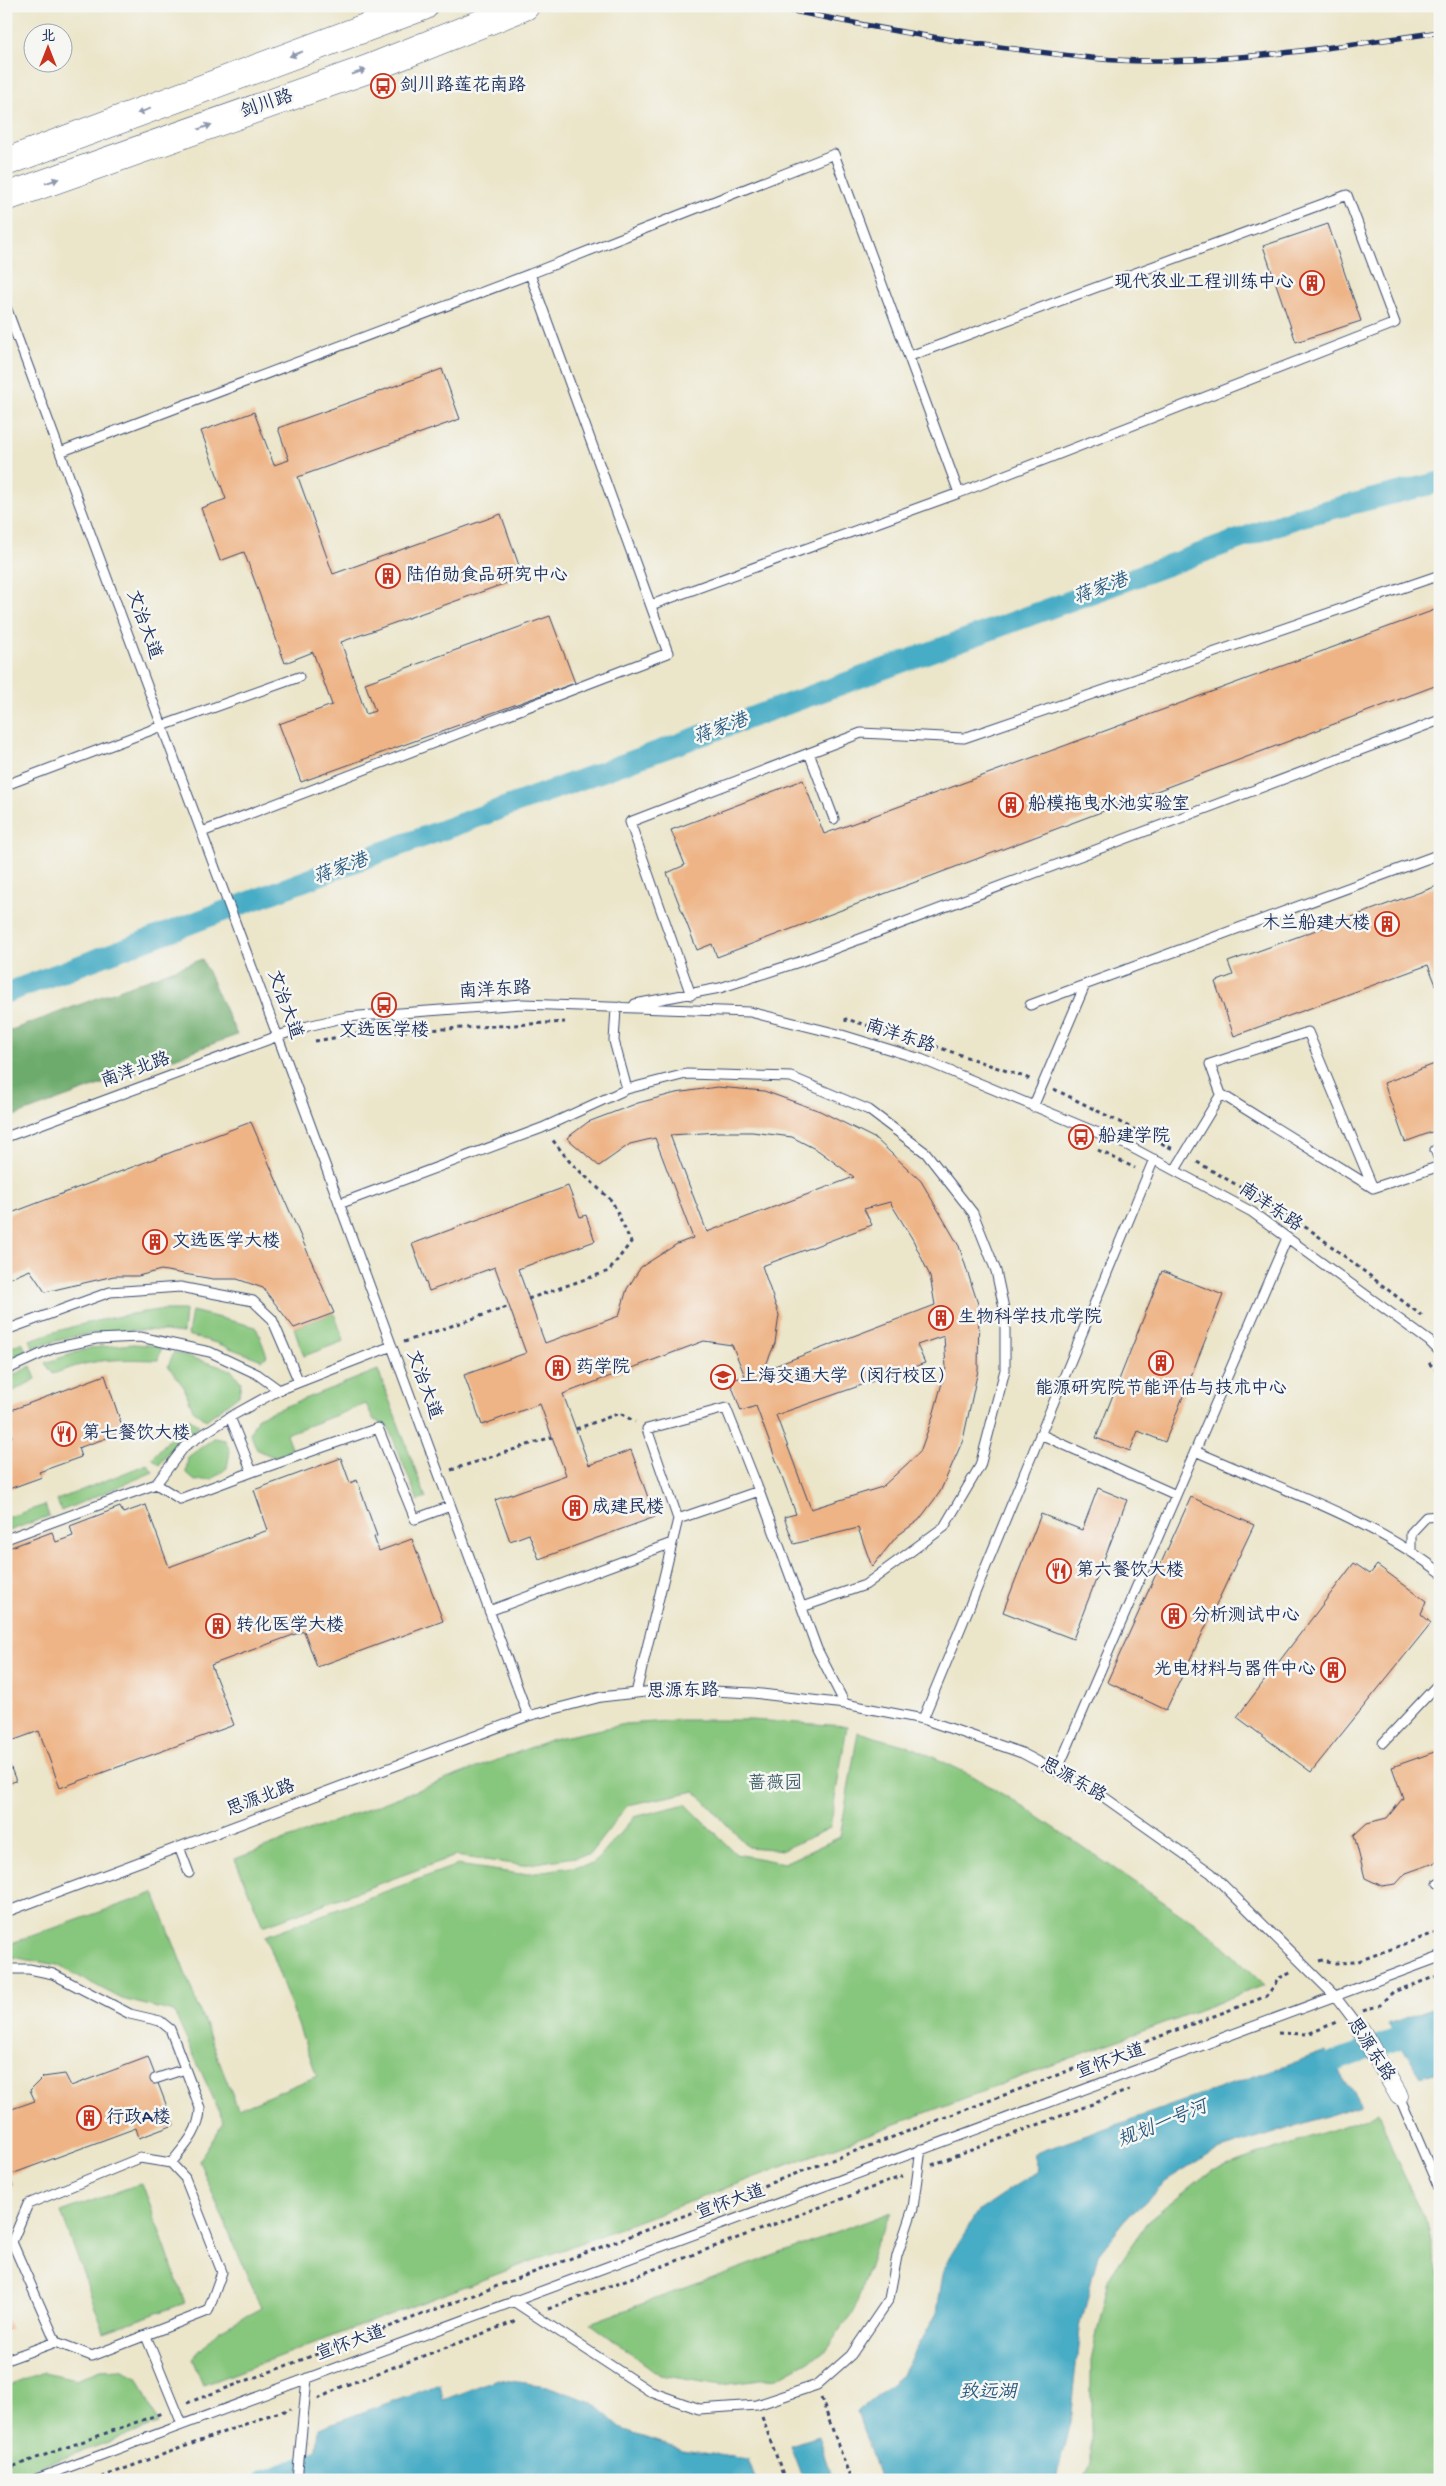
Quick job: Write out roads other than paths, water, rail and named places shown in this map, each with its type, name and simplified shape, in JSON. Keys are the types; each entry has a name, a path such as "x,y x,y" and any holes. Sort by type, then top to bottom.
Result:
{"main road":[{"name":"剑川路","path":"6,162 424,6"},
{"name":"剑川路","path":"6,197 368,69 525,6"}],"street":[{"name":"思源东路","path":"1355,2023 1399,2096"}],"lane":[{"path":"60,452 530,274 834,154 959,493"},
{"path":"652,605 959,493 1395,323 1347,195 910,356"},
{"path":"202,832 668,653 530,274"},
{"name":"文治大道","path":"6,307 278,1036 528,1716"},
{"path":"691,995 630,822 861,733 964,738 1440,575"},
{"path":"6,785 299,677"},
{"path":"627,1089 614,1041 616,1008 720,988 799,962 1440,720"},
{"path":"809,753 834,819"},
{"path":"1030,1005 1440,854"},
{"path":"1033,1107 1085,985"},
{"name":"南洋东路","path":"278,1036 308,1026 346,1017 522,1004 750,1012 842,1035 921,1059 1033,1107 1084,1125 1175,1170 1252,1212 1429,1341 1440,1352"},
{"path":"1373,1188 1308,1032 1210,1064 1221,1094 1373,1188 1440,1166"},
{"name":"南洋北路","path":"6,1137 278,1036"},
{"path":"340,1204 542,1128 627,1089 686,1074 791,1077 869,1110 926,1154 973,1212 996,1271 1005,1313 1005,1370 980,1466 944,1527 865,1585 802,1608"},
{"path":"1175,1170 1221,1094"},
{"path":"1440,1148 1435,1150 1440,1162"},
{"path":"923,1719 1154,1159"},
{"path":"1057,1772 1287,1238"},
{"path":"6,1330 110,1292 180,1287 253,1301 272,1319 298,1382"},
{"path":"6,1370 54,1348 96,1339 140,1337 210,1352 257,1374 279,1390"},
{"path":"6,1539 156,1484 185,1446 230,1417 279,1390 392,1346"},
{"path":"636,1693 678,1519 647,1429 726,1408 759,1491 817,1649 845,1704"},
{"path":"230,1417 252,1472"},
{"path":"156,1484 180,1499 378,1428 415,1519 450,1506"},
{"path":"1040,1434 1176,1495"},
{"path":"1195,1451 1342,1515 1411,1552 1440,1572"},
{"path":"678,1519 759,1491"},
{"path":"1411,1552 1412,1533 1426,1517 1440,1516"},
{"path":"489,1611 672,1543"},
{"path":"1383,1743 1440,1682"},
{"name":"思源东路","path":"528,1716 601,1697 671,1689 753,1693 845,1704 923,1719 1022,1753 1102,1795 1211,1873 1335,1996 1355,2023"},
{"name":"思源北路","path":"6,1912 528,1716"},
{"path":"179,1847 189,1873"},
{"name":"宣怀大道","path":"34,2480 1440,1957"},
{"path":"6,1969 29,1969 53,1974 130,2014 160,2021 170,2030 200,2108 200,2120 196,2131 171,2164"},
{"path":"155,2079 185,2069"},
{"name":"思源东路","path":"1399,2096 1440,2191"},
{"path":"513,2301 651,2392 700,2409 757,2405 817,2385 852,2355 889,2299 897,2256 913,2208 921,2149"},
{"path":"6,2360 56,2342 92,2356 208,2311 222,2272 185,2178 171,2164 140,2158 28,2204 12,2242 56,2342"},
{"path":"146,2336 182,2424"},
{"path":"297,2480 307,2378"}],"water":[{"path":"1440,2005 1440,2071 1421,2077 1388,2024"},
{"name":"致远湖","path":"1326,2051 1361,2105 1212,2153 1170,2179 1126,2219 1098,2254 1080,2328 1070,2422 1056,2480 880,2480 857,2412 902,2375 937,2313 944,2266 979,2210 1038,2170 1033,2154"},
{"path":"497,2379 547,2386 592,2402 625,2431 682,2450 748,2459 756,2480 403,2480 389,2477 365,2480 314,2480 319,2428 440,2384 443,2400"},
{"path":"818,2436 833,2480 803,2480 790,2445"}],"waterway":[{"name":"蒋家港","path":"6,993 363,859 1300,517 1440,482"},
{"name":"规划一号河","path":"1306,2072 1440,2023"},
{"name":"规划一号河","path":"264,2480 344,2451"}],"railway":[{"path":"770,6 865,25 991,46 1069,56 1131,61 1257,56 1440,32"}],"place":[{"name":"剑川路莲花南路","path":"383,86"},
{"name":"现代农业工程训练中心","path":"1312,283"},
{"name":"陆伯勋食品研究中心","path":"388,576"},
{"name":"船模拖曳水池实验室","path":"1011,805"},
{"name":"木兰船建大楼","path":"1387,924"},
{"name":"文选医学楼","path":"384,1005"},
{"name":"船建学院","path":"1081,1137"},
{"name":"文选医学大楼","path":"155,1242"},
{"name":"生物科学技术学院","path":"941,1318"},
{"name":"能源研究院节能评估与技术中心","path":"1161,1363"},
{"name":"药学院","path":"558,1368"},
{"name":"上海交通大学（闵行校区）","path":"723,1377"},
{"name":"第七餐饮大楼","path":"64,1434"},
{"name":"成建民楼","path":"575,1508"},
{"name":"第六餐饮大楼","path":"1059,1571"},
{"name":"分析测试中心","path":"1174,1616"},
{"name":"转化医学大楼","path":"218,1626"},
{"name":"光电材料与器件中心","path":"1333,1670"},
{"name":"行政A楼","path":"89,2118"}],"park label":[{"name":"蔷薇园","path":"775,1784"}]}
